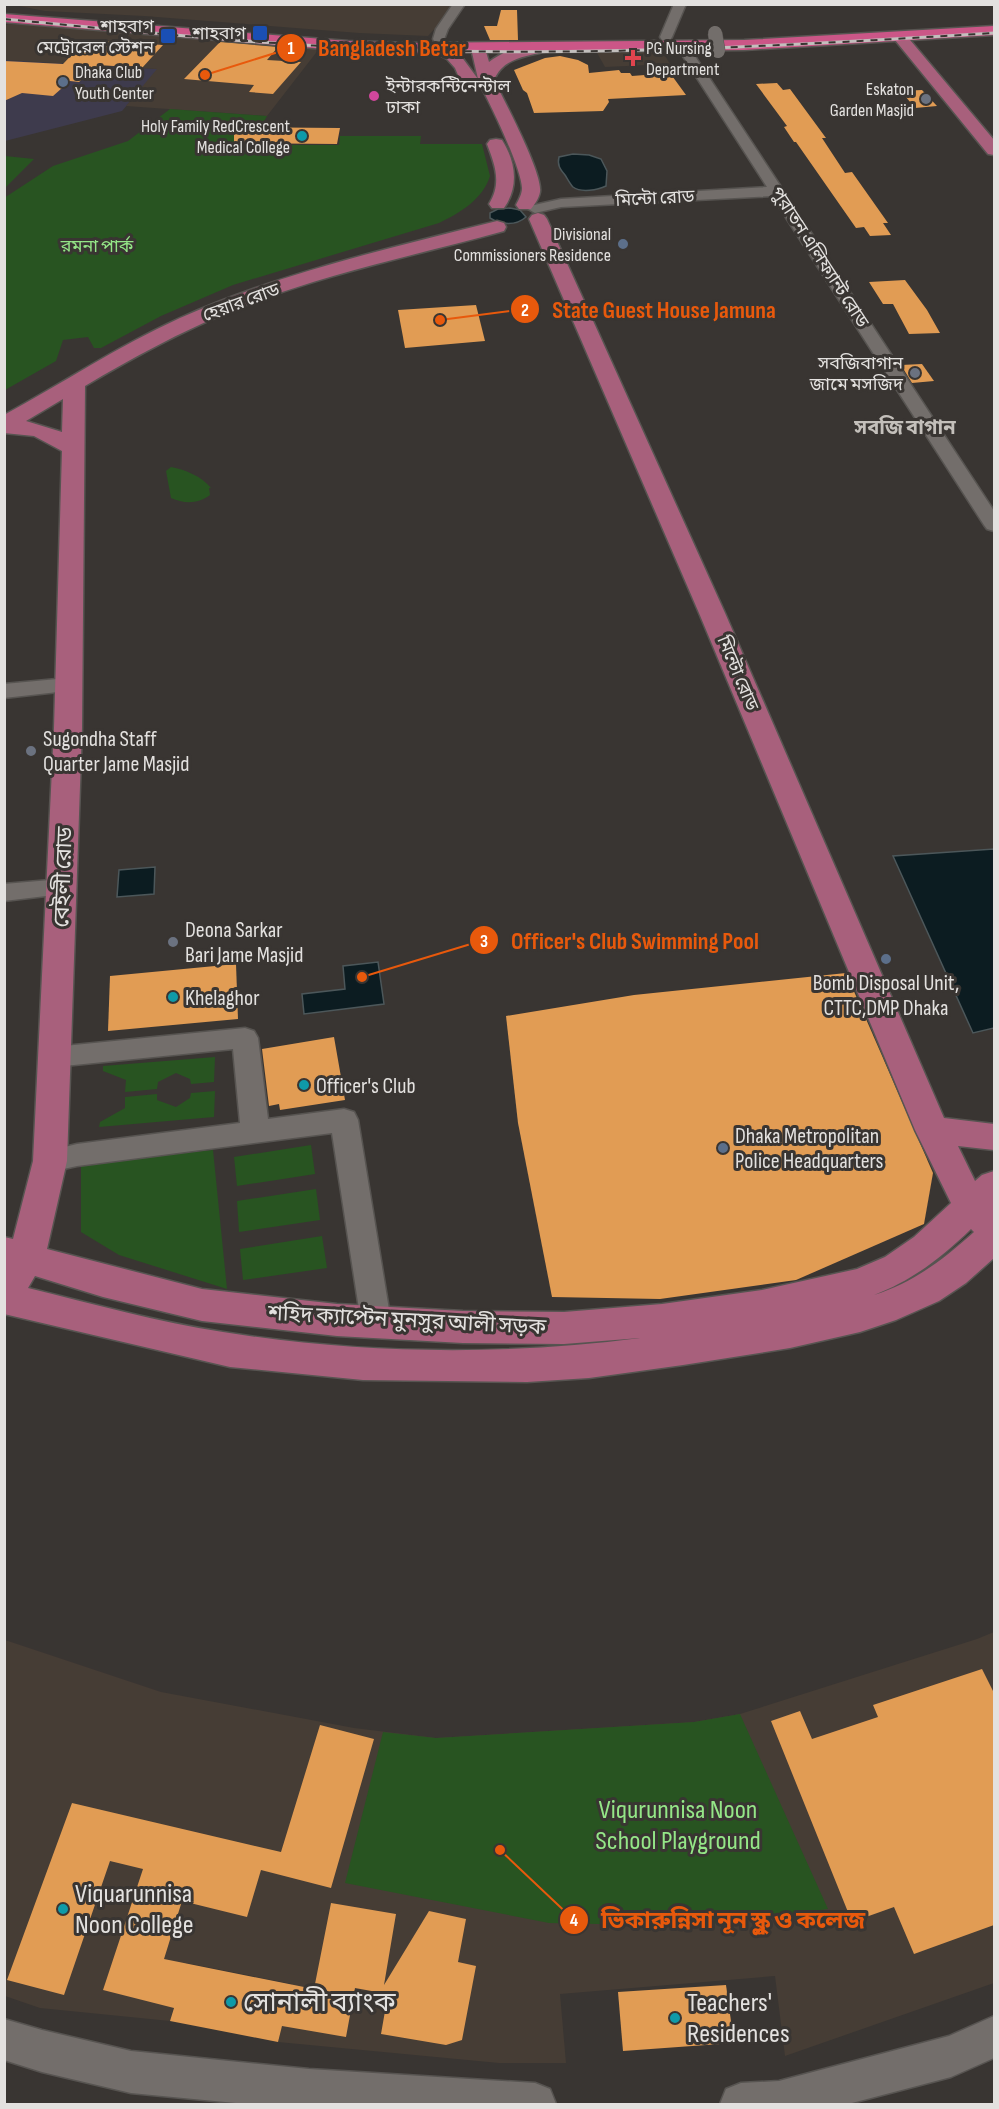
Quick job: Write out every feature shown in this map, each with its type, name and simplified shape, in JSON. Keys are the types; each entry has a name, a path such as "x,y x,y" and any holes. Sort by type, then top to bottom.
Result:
{"highway":[{"path":"6,4 35,17"},
{"path":"4,11 35,17 348,46 411,48 994,22"},
{"path":"4,19 35,17 337,36 440,39 471,45 542,48 682,47 994,31"}],"main road":[{"path":"900,37 994,150"},
{"name":"মিন্টো রোড","path":"471,45 479,81 506,172 507,185 487,209"},
{"path":"411,48 437,51 455,57 462,62 467,79 479,81 498,62 514,54 542,48"},
{"name":"মিন্টো রোড","path":"479,81 518,149 531,184 529,216 712,613 932,1130 986,1207"},
{"path":"487,209 484,221 529,216"},
{"path":"4,407 141,328 214,295 437,230 487,209 529,216"},
{"name":"হেয়ার রোড","path":"4,425 74,383 176,328 224,306 319,276 529,216"},
{"name":"বেইলী রোড","path":"4,1297 16,1254 50,1161 62,887 74,383"},
{"path":"4,425 40,429 74,449"},
{"path":"932,1130 994,1137"},
{"name":"শহিদ ক্যাপ্টেন মুনসুর আলী সড়ক","path":"4,1297 90,1320 227,1350 407,1365 499,1366 665,1335 762,1306 864,1283 898,1268 986,1207"},
{"name":"শহিদ ক্যাপ্টেন মুনসুর আলী সড়ক","path":"16,1254 103,1281 202,1305 337,1320 463,1327 564,1328 665,1335 778,1334 847,1319 901,1301 953,1274 994,1236"}],"street":[{"path":"440,39 441,29 453,16 459,4"},
{"path":"666,37 680,4"},
{"path":"715,33 718,51"},
{"name":"পুরাতন এলিফ্যান্ট রোড","path":"682,47 776,191 985,496 994,525"},
{"name":"মিন্টো রোড","path":"529,216 776,191"},
{"path":"4,691 68,685"},
{"path":"4,893 62,887"},
{"path":"54,1057 245,1038 255,1132"},
{"path":"50,1161 77,1155 344,1120 376,1322"},
{"path":"741,2104 779,2102 951,2056 994,2037"},
{"path":"4,2038 42,2051 131,2072 308,2097 535,2104"}],"shaded area":[{"path":"14,5 452,5 448,14 428,36 45,11"},
{"path":"8,24 188,35 319,49 267,116 126,106 157,69 5,60 4,26"},
{"name":"PG Nursing Department","path":"661,49 670,64 605,67 596,51"},
{"path":"5,60 158,69 122,111 5,141"},
{"path":"573,154 589,155 601,159 607,171 606,186 590,190 573,187 560,169 558,162 559,157"},
{"path":"498,209 520,210 526,217 518,222 508,223 490,218 490,213"},
{"path":"994,849 994,1028 973,1033 893,856"},
{"path":"155,867 154,894 117,897 119,870"},
{"path":"378,962 384,1004 304,1014 302,994 345,989 343,966"},
{"path":"994,1632 994,1983 785,2056 775,1976 560,1994 566,2063 499,2063 278,2042 292,1984 186,1963 170,2021 40,2008 5,1996 5,1640 161,1692 354,1728 436,1738 694,1722 740,1714"}],"green space":[{"name":"রমনা পার্ক","path":"170,109 267,116 251,145 339,145 340,136 421,136 420,144 482,144 490,176 482,192 463,210 439,223 233,285 161,316 101,348 94,348 88,337 63,340 56,361 5,390 4,198 53,166 128,141"},
{"path":"4,156 34,159 5,188"},
{"path":"171,467 203,480 211,488 209,488 210,495 191,502 171,498 166,471"},
{"path":"215,1057 214,1082 191,1084 190,1079 176,1073 158,1082 157,1089 125,1092 126,1080 103,1071 103,1066"},
{"path":"215,1091 214,1117 99,1127 100,1122 125,1108 125,1097 157,1094 157,1100 176,1107 190,1098 191,1093"},
{"path":"311,1145 315,1174 237,1186 234,1157"},
{"path":"213,1150 227,1289 119,1255 81,1232 81,1164"},
{"path":"316,1189 320,1220 239,1232 237,1201"},
{"path":"322,1236 327,1268 243,1280 240,1249"},
{"name":"Viqurunnisa Noon School Playground","path":"740,1714 828,1909 694,1926 549,1923 345,1883 383,1732 436,1738 694,1722"}],"building":[{"path":"501,10 517,10 518,40 490,40 484,26 497,26"},
{"path":"86,40 163,45 142,68 99,65 79,82 70,81 53,96 22,93 4,101 4,61 63,64"},
{"path":"220,42 278,47 267,60 301,62 273,94 249,92 254,85 184,79"},
{"path":"560,56 588,65 589,73 619,70 621,73 630,73 632,76 670,73 686,95 608,99 609,102 603,111 534,113 527,93 523,90 514,70 545,58"},
{"path":"777,83 783,90 790,89 826,138 822,138 845,173 852,172 888,223 883,223 891,235 870,236 864,227 856,228 794,142 784,127 787,126 756,84"},
{"path":"922,90 937,106 915,108 901,91"},
{"name":"Holy Family RedCrescent Medical College","path":"234,127 340,128 337,144 234,143"},
{"path":"905,280 927,310 940,333 909,334 893,304 883,304 869,282"},
{"path":"476,305 485,341 405,348 398,310"},
{"name":"সবজিবাগান জামে মসজিদ","path":"922,364 934,381 912,383 901,365"},
{"name":"Khelaghor","path":"236,964 238,1019 108,1031 110,976"},
{"name":"Dhaka Metropolitan Police Headquarters","path":"846,973 933,1173 924,1224 796,1280 660,1299 552,1297 518,1123 506,1016 634,995"},
{"name":"Officer's Club","path":"334,1037 345,1100 280,1110 279,1104 269,1106 262,1049"},
{"path":"982,1669 994,1693 994,1925 914,1954 894,1907 852,1922 771,1721 800,1711 812,1739 878,1717 873,1705"},
{"path":"320,1725 374,1739 331,1888 261,1870 247,1917 182,1901 164,1959 314,1989 331,1903 396,1914 384,1985 429,1911 466,1919 458,1962 476,1966 462,2040 446,2045 381,2034 388,1994 355,1988 346,2037 282,2026 278,2042 170,2021 174,2008 103,1990 143,1869 110,1861 64,1995 7,1980 72,1803 281,1852"},
{"name":"Teachers' Residences","path":"726,1985 734,2043 623,2051 618,1992"}],"railway":[{"path":"4,19 258,42 411,50 557,52 703,48 994,33"}],"place":[{"name":"শাহবাগ","path":"260,33"},
{"name":"শাহবাগ মেট্রোরেল স্টেশন","path":"168,36"},
{"name":"PG Nursing Department","path":"633,58"},
{"name":"Bangladesh Betar","path":"205,75"},
{"name":"Dhaka Club Youth Center","path":"63,82"},
{"name":"ইন্টারকন্টিনেন্টাল ঢাকা","path":"374,96"},
{"name":"Eskaton Garden Masjid","path":"926,99"},
{"name":"Holy Family RedCrescent Medical College","path":"302,136"},
{"name":"Divisional Commissioners Residence","path":"623,244"},
{"name":"State Guest House Jamuna","path":"440,320"},
{"name":"সবজিবাগান জামে মসজিদ","path":"915,373"},
{"name":"Sugondha Staff Quarter Jame Masjid","path":"31,751"},
{"name":"Deona Sarkar Bari Jame Masjid","path":"173,942"},
{"name":"Bomb Disposal Unit, CTTC,DMP Dhaka","path":"886,959"},
{"name":"Officer's Club Swimming Pool","path":"362,977"},
{"name":"Khelaghor","path":"173,997"},
{"name":"Officer's Club","path":"304,1085"},
{"name":"Dhaka Metropolitan Police Headquarters","path":"723,1148"},
{"name":"ভিকারুন্নিসা নূন স্কুল ও কলেজ","path":"500,1850"},
{"name":"Viquarunnisa Noon College","path":"63,1909"},
{"name":"সোনালী ব্যাংক","path":"231,2002"},
{"name":"Teachers' Residences","path":"675,2018"}],"district":[{"name":"সবজি বাগান","path":"905,427"}]}
